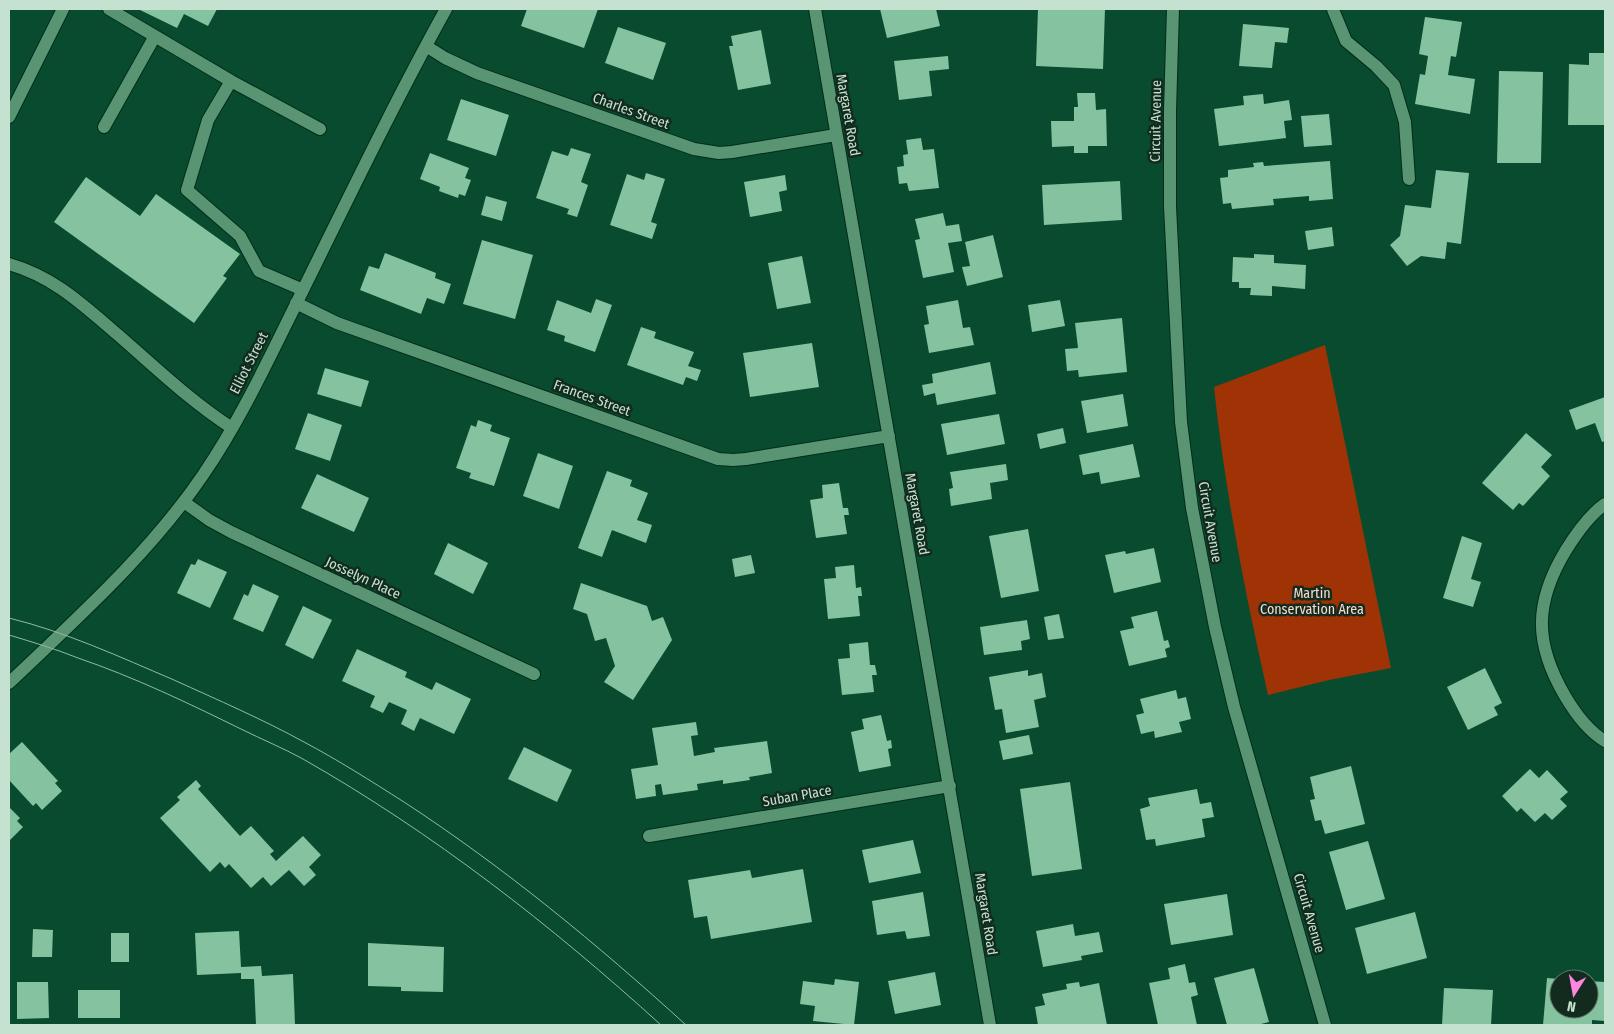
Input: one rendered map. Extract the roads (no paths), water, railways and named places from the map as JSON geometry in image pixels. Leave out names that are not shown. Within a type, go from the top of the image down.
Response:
[{"type":"street","points":[[9,117],[63,9]]},
{"type":"street","points":[[109,9],[231,81],[320,129]]},
{"type":"street","name":"Elliot Street","points":[[9,683],[67,628],[144,549],[184,502],[208,467],[232,428],[446,9]]},
{"type":"street","name":"Margaret Road","points":[[815,9],[990,1025]]},
{"type":"street","name":"Circuit Avenue","points":[[1173,9],[1170,207],[1180,414],[1192,508],[1234,707],[1325,1025]]},
{"type":"street","points":[[1334,9],[1346,41],[1376,66],[1394,85],[1405,122],[1410,180]]},
{"type":"street","points":[[104,126],[155,36]]},
{"type":"street","name":"Charles Street","points":[[426,46],[445,58],[477,72],[694,149],[719,153],[732,152],[836,135]]},
{"type":"street","points":[[231,81],[208,120],[187,190],[240,236],[259,272],[303,290]]},
{"type":"street","points":[[9,266],[44,278],[74,297],[196,403],[232,428]]},
{"type":"street","name":"Frances Street","points":[[296,303],[337,323],[718,459],[746,459],[888,436]]},
{"type":"street","name":"Josselyn Place","points":[[184,502],[209,520],[231,532],[534,674]]},
{"type":"street","points":[[1605,504],[1573,539],[1553,572],[1542,608],[1543,645],[1555,678],[1574,711],[1598,737],[1605,741]]},
{"type":"street","name":"Suban Place","points":[[649,836],[950,786]]},
{"type":"tram line","points":[[9,618],[51,630],[174,680],[272,725],[342,763],[441,827],[514,880],[619,965],[686,1025]]},
{"type":"tram line","points":[[9,635],[99,665],[161,691],[295,755],[351,788],[444,849],[490,882],[534,916],[661,1025]]},
{"type":"park label","name":"Martin Conservation Area","points":[[1312,602]]}]
